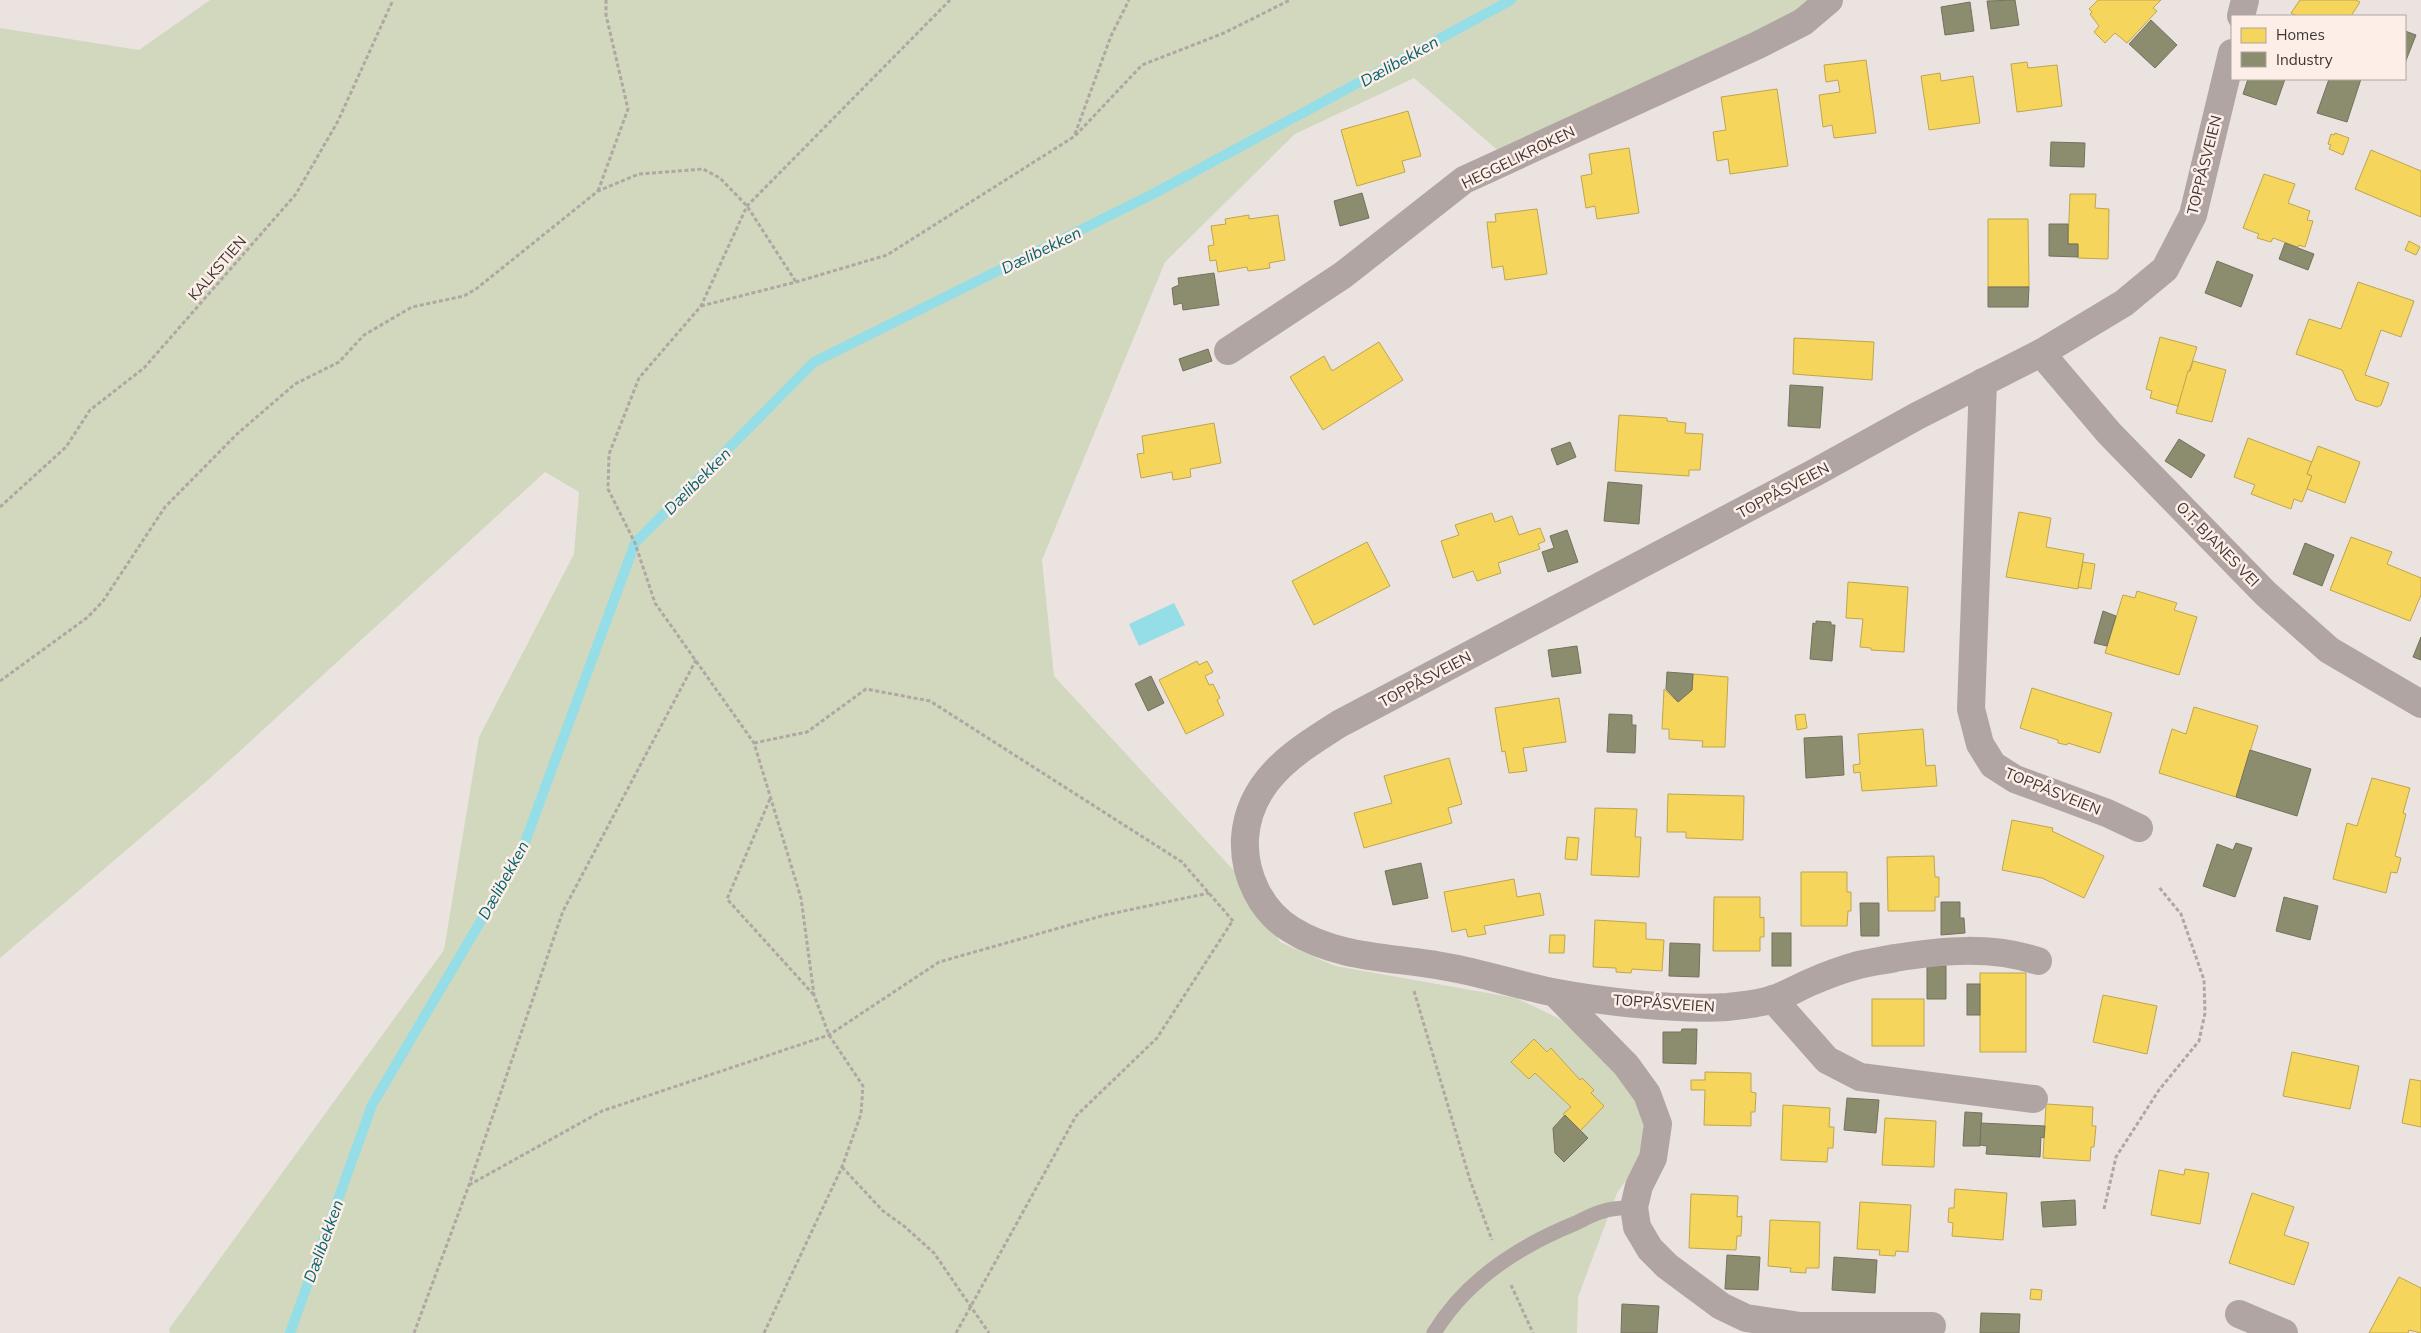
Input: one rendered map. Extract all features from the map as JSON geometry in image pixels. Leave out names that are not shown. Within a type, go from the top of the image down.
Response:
[{"type":"street","name":"HEGGELIKROKEN","points":[[1228,351],[1343,275],[1464,180],[1758,45],[1803,22],[1829,0]]},
{"type":"street","points":[[2241,15],[2245,0]]},
{"type":"street","name":"TOPPÅSVEIEN","points":[[2038,960],[2013,952],[1973,950],[1923,954],[1858,965],[1813,981],[1773,999],[1727,1007],[1650,1005],[1555,993],[1448,967],[1336,950],[1316,944],[1290,929],[1268,910],[1248,869],[1245,844],[1246,826],[1253,802],[1270,776],[1301,749],[1340,724],[2041,352],[2124,303],[2165,269],[2193,215],[2231,56]]},
{"type":"street","name":"O.T. BJANES VEI","points":[[2041,352],[2109,433],[2266,594],[2328,650],[2421,704]]},
{"type":"street","name":"TOPPÅSVEIEN","points":[[1983,382],[1971,709],[1980,744],[1993,765],[2015,779],[2107,813],[2139,828]]},
{"type":"street","points":[[1555,993],[1626,1065],[1648,1094],[1658,1124],[1656,1141],[1653,1158],[1640,1186],[1634,1207],[1637,1227],[1650,1249],[1668,1266],[1713,1301],[1746,1318],[1800,1326],[1932,1326]]},
{"type":"street","points":[[1773,999],[1827,1060],[1860,1077],[2034,1098]]},
{"type":"street","points":[[2239,1314],[2284,1333]]},
{"type":"lane","points":[[1434,1333],[1442,1319],[1471,1287],[1500,1263],[1545,1235],[1604,1211],[1634,1207]]},
{"type":"path","name":"KALKSTIEN","points":[[0,506],[66,447],[90,410],[144,368],[296,194],[338,121],[393,0]]},
{"type":"path","points":[[598,191],[628,109],[606,15],[606,0]]},
{"type":"path","points":[[764,1333],[842,1166],[861,1114],[863,1086],[829,1035],[814,995],[801,898],[754,743],[655,603],[635,543],[608,489],[609,454],[639,378],[701,306],[747,206],[950,0]]},
{"type":"path","points":[[1074,136],[1111,36],[1129,0]]},
{"type":"path","points":[[701,306],[796,282],[887,255],[1074,136],[1142,65],[1224,33],[1290,0]]},
{"type":"path","points":[[0,681],[88,617],[103,601],[165,506],[237,434],[295,384],[339,362],[364,335],[412,307],[464,296],[476,289],[598,191],[639,174],[703,169],[720,178],[747,206],[796,282]]},
{"type":"path","points":[[414,1333],[469,1185],[563,911],[696,660]]},
{"type":"path","points":[[754,743],[807,732],[866,689],[930,701],[1182,862],[1233,920],[1158,1038],[1076,1116],[956,1333]]},
{"type":"path","points":[[771,798],[727,899],[814,995]]},
{"type":"path","points":[[2104,1209],[2116,1157],[2159,1090],[2200,1040],[2205,1013],[2204,980],[2181,914],[2158,886]]},
{"type":"path","points":[[469,1185],[602,1111],[829,1035],[939,962],[1105,915],[1209,893]]},
{"type":"path","points":[[1406,961],[1470,1180],[1500,1263],[1532,1333]]},
{"type":"path","points":[[842,1166],[883,1211],[904,1226],[934,1253],[989,1333]]},
{"type":"green space","points":[[210,0],[1808,0],[1805,8],[1501,153],[1414,78],[1295,134],[1165,262],[1042,560],[1054,676],[1238,875],[1280,942],[1335,966],[1516,998],[1560,1019],[1611,1063],[1649,1121],[1643,1155],[1617,1193],[1578,1297],[1577,1333],[170,1333],[169,1329],[444,950],[479,737],[574,554],[579,492],[545,472],[207,781],[0,958],[0,28],[139,50]]},
{"type":"water","points":[[1174,603],[1185,625],[1139,646],[1129,624]]},
{"type":"building: Homes","points":[[2098,0],[2161,0],[2153,8],[2157,11],[2127,43],[2115,33],[2105,43],[2094,32],[2099,26],[2090,14],[2092,12],[2089,9]]},
{"type":"building: Homes","points":[[2300,0],[2356,0],[2360,2],[2352,15],[2295,15],[2291,13]]},
{"type":"building: Homes","points":[[1866,60],[1876,133],[1834,138],[1832,125],[1823,127],[1819,95],[1840,92],[1838,80],[1826,82],[1824,65]]},
{"type":"building: Homes","points":[[2027,62],[2028,68],[2057,65],[2062,106],[2017,112],[2011,64]]},
{"type":"building: Homes","points":[[1940,73],[1941,81],[1973,76],[1980,123],[1929,130],[1921,76]]},
{"type":"building: Homes","points":[[1777,89],[1788,166],[1730,174],[1728,159],[1717,161],[1713,132],[1726,130],[1721,97]]},
{"type":"building: Homes","points":[[1408,111],[1421,156],[1402,161],[1405,172],[1357,186],[1341,130]]},
{"type":"building: Homes","points":[[2335,133],[2349,138],[2343,155],[2329,149],[2331,145],[2328,144],[2331,134],[2334,135]]},
{"type":"building: Homes","points":[[1629,148],[1639,213],[1597,219],[1595,206],[1586,208],[1581,176],[1592,174],[1589,154]]},
{"type":"building: Homes","points":[[2371,150],[2421,171],[2421,217],[2355,189]]},
{"type":"building: Homes","points":[[2264,174],[2295,184],[2288,203],[2310,211],[2307,220],[2313,221],[2305,247],[2299,245],[2298,247],[2273,238],[2271,242],[2257,238],[2259,234],[2243,228]]},
{"type":"building: Homes","points":[[2070,194],[2096,194],[2095,208],[2109,209],[2108,259],[2078,258],[2078,244],[2068,244]]},
{"type":"building: Homes","points":[[1537,209],[1547,274],[1505,280],[1503,266],[1492,268],[1487,222],[1496,222],[1495,214]]},
{"type":"building: Homes","points":[[1249,215],[1249,219],[1278,215],[1285,260],[1269,263],[1270,268],[1248,271],[1247,267],[1218,272],[1216,260],[1210,261],[1208,246],[1214,245],[1211,226],[1226,224],[1225,219]]},
{"type":"building: Homes","points":[[1988,219],[2028,219],[2029,287],[1988,287]]},
{"type":"building: Homes","points":[[2409,241],[2420,247],[2416,255],[2405,250]]},
{"type":"building: Homes","points":[[2358,282],[2414,301],[2401,337],[2381,330],[2365,375],[2389,383],[2381,405],[2377,407],[2356,400],[2342,370],[2296,354],[2309,319],[2341,329]]},
{"type":"building: Homes","points":[[2160,337],[2197,347],[2178,406],[2150,398],[2152,391],[2146,389]]},
{"type":"building: Homes","points":[[1794,338],[1874,342],[1872,380],[1793,374]]},
{"type":"building: Homes","points":[[1379,342],[1403,380],[1323,430],[1290,377],[1324,356],[1332,371]]},
{"type":"building: Homes","points":[[2193,361],[2226,370],[2212,422],[2176,413],[2188,371],[2190,371]]},
{"type":"building: Homes","points":[[1619,415],[1667,418],[1667,421],[1686,423],[1685,433],[1703,434],[1700,470],[1689,470],[1689,476],[1615,471]]},
{"type":"building: Homes","points":[[1214,423],[1221,463],[1190,469],[1191,477],[1173,480],[1172,472],[1141,478],[1137,454],[1144,453],[1142,436]]},
{"type":"building: Homes","points":[[2248,438],[2312,462],[2307,474],[2312,476],[2302,502],[2294,499],[2291,509],[2251,494],[2255,485],[2234,477]]},
{"type":"building: Homes","points":[[2318,446],[2360,462],[2345,503],[2307,489],[2312,476],[2307,474]]},
{"type":"building: Homes","points":[[2019,512],[2051,518],[2046,547],[2084,554],[2078,589],[2006,577]]},
{"type":"building: Homes","points":[[1492,513],[1495,522],[1512,516],[1519,535],[1540,528],[1545,541],[1538,544],[1540,549],[1498,563],[1501,573],[1477,581],[1473,571],[1453,578],[1441,541],[1459,535],[1455,525]]},
{"type":"building: Homes","points":[[2351,537],[2392,552],[2387,564],[2421,578],[2421,595],[2410,621],[2330,590]]},
{"type":"building: Homes","points":[[1367,542],[1390,586],[1314,625],[1292,581]]},
{"type":"building: Homes","points":[[2083,562],[2095,564],[2091,589],[2078,587]]},
{"type":"building: Homes","points":[[1848,582],[1908,587],[1904,652],[1871,650],[1871,648],[1860,647],[1863,619],[1846,618]]},
{"type":"building: Homes","points":[[2137,591],[2177,603],[2174,610],[2197,617],[2179,675],[2105,653],[2123,595],[2135,598]]},
{"type":"building: Homes","points":[[1197,661],[1199,665],[1207,661],[1213,672],[1205,676],[1209,685],[1213,684],[1220,698],[1217,700],[1224,715],[1186,734],[1159,680]]},
{"type":"building: Homes","points":[[1693,674],[1728,677],[1725,747],[1702,747],[1703,741],[1669,739],[1669,729],[1662,729],[1664,689],[1678,702],[1692,690]]},
{"type":"building: Homes","points":[[2032,688],[2112,713],[2100,753],[2068,743],[2067,745],[2058,743],[2058,740],[2020,728]]},
{"type":"building: Homes","points":[[1559,698],[1566,742],[1523,748],[1527,771],[1509,773],[1505,751],[1502,752],[1495,708]]},
{"type":"building: Homes","points":[[2194,707],[2258,726],[2236,797],[2159,773],[2172,729],[2186,734]]},
{"type":"building: Homes","points":[[1805,714],[1807,728],[1797,730],[1795,715]]},
{"type":"building: Homes","points":[[1923,729],[1926,766],[1935,765],[1937,786],[1862,791],[1860,772],[1854,773],[1853,765],[1860,764],[1858,734]]},
{"type":"building: Homes","points":[[1449,758],[1462,804],[1448,808],[1452,823],[1364,848],[1354,813],[1392,803],[1384,776]]},
{"type":"building: Homes","points":[[2372,778],[2410,788],[2403,813],[2406,814],[2395,856],[2401,858],[2397,873],[2391,872],[2386,893],[2333,879],[2347,823],[2357,826]]},
{"type":"building: Homes","points":[[1668,794],[1744,796],[1743,840],[1686,838],[1686,832],[1667,832]]},
{"type":"building: Homes","points":[[1595,808],[1637,809],[1635,837],[1641,837],[1639,877],[1591,875]]},
{"type":"building: Homes","points":[[2012,820],[2053,828],[2052,831],[2104,856],[2084,898],[2042,878],[2002,870]]},
{"type":"building: Homes","points":[[1567,837],[1579,838],[1577,860],[1565,859]]},
{"type":"building: Homes","points":[[1934,856],[1935,877],[1939,877],[1939,897],[1935,897],[1935,911],[1888,911],[1887,857]]},
{"type":"building: Homes","points":[[1801,872],[1847,872],[1847,892],[1851,892],[1851,911],[1848,911],[1847,926],[1801,926]]},
{"type":"building: Homes","points":[[1514,879],[1517,897],[1540,893],[1544,915],[1484,926],[1486,934],[1468,937],[1466,929],[1452,932],[1444,892]]},
{"type":"building: Homes","points":[[1714,897],[1760,897],[1760,918],[1764,917],[1764,937],[1760,937],[1760,951],[1713,951]]},
{"type":"building: Homes","points":[[1595,920],[1646,923],[1646,939],[1664,940],[1662,971],[1632,969],[1631,973],[1616,972],[1616,968],[1593,967]]},
{"type":"building: Homes","points":[[1550,935],[1565,935],[1564,953],[1549,953]]},
{"type":"building: Homes","points":[[1980,973],[2026,973],[2026,1052],[1980,1052]]},
{"type":"building: Homes","points":[[2103,995],[2157,1006],[2147,1054],[2093,1042]]},
{"type":"building: Homes","points":[[1872,999],[1924,999],[1924,1046],[1872,1046]]},
{"type":"building: Homes","points":[[1534,1039],[1547,1052],[1551,1048],[1580,1080],[1582,1078],[1594,1090],[1591,1093],[1604,1106],[1580,1131],[1563,1114],[1571,1107],[1535,1073],[1529,1079],[1511,1062]]},
{"type":"building: Homes","points":[[2292,1052],[2359,1066],[2350,1109],[2283,1096]]},
{"type":"building: Homes","points":[[1705,1072],[1751,1073],[1751,1092],[1756,1093],[1755,1112],[1751,1112],[1751,1126],[1704,1125],[1705,1090],[1691,1090],[1691,1080],[1705,1080]]},
{"type":"building: Homes","points":[[2410,1079],[2421,1081],[2421,1127],[2402,1123]]},
{"type":"building: Homes","points":[[2046,1104],[2093,1107],[2092,1126],[2096,1126],[2094,1147],[2091,1147],[2090,1161],[2043,1158]]},
{"type":"building: Homes","points":[[1783,1105],[1830,1108],[1829,1127],[1834,1127],[1833,1148],[1828,1148],[1827,1162],[1781,1160]]},
{"type":"building: Homes","points":[[1885,1118],[1936,1121],[1934,1167],[1882,1165]]},
{"type":"building: Homes","points":[[2185,1169],[2209,1173],[2200,1224],[2151,1215],[2159,1170],[2184,1175]]},
{"type":"building: Homes","points":[[1955,1189],[2007,1193],[2003,1240],[1952,1236],[1953,1223],[1948,1222],[1949,1208],[1954,1208]]},
{"type":"building: Homes","points":[[2252,1193],[2294,1207],[2284,1235],[2309,1243],[2294,1285],[2229,1263]]},
{"type":"building: Homes","points":[[1691,1194],[1738,1196],[1737,1217],[1742,1216],[1741,1236],[1737,1236],[1736,1250],[1689,1248]]},
{"type":"building: Homes","points":[[1860,1202],[1911,1205],[1908,1252],[1896,1251],[1895,1256],[1879,1255],[1880,1250],[1857,1249]]},
{"type":"building: Homes","points":[[1770,1220],[1820,1222],[1819,1268],[1806,1268],[1806,1273],[1790,1272],[1791,1268],[1768,1266]]},
{"type":"building: Homes","points":[[2399,1277],[2421,1288],[2421,1333],[2409,1330],[2408,1333],[2369,1333]]},
{"type":"building: Homes","points":[[2031,1289],[2042,1290],[2041,1300],[2030,1299]]},
{"type":"building: Industry","points":[[2015,0],[2019,25],[1991,29],[1987,1]]},
{"type":"building: Industry","points":[[1970,2],[1974,31],[1945,35],[1941,7]]},
{"type":"building: Industry","points":[[2151,20],[2177,45],[2155,68],[2129,44]]},
{"type":"building: Industry","points":[[2406,31],[2416,35],[2406,60]]},
{"type":"building: Industry","points":[[2248,80],[2285,80],[2276,105],[2243,94]]},
{"type":"building: Industry","points":[[2329,80],[2361,80],[2347,122],[2317,113]]},
{"type":"building: Industry","points":[[2051,142],[2085,143],[2084,167],[2050,166]]},
{"type":"building: Industry","points":[[1362,193],[1369,218],[1340,226],[1334,201]]},
{"type":"building: Industry","points":[[2049,224],[2068,224],[2068,244],[2078,244],[2078,257],[2049,256]]},
{"type":"building: Industry","points":[[2285,243],[2314,254],[2308,270],[2279,259]]},
{"type":"building: Industry","points":[[2217,261],[2253,275],[2241,307],[2205,293]]},
{"type":"building: Industry","points":[[1214,273],[1219,305],[1183,310],[1182,303],[1174,305],[1172,288],[1179,285],[1178,278]]},
{"type":"building: Industry","points":[[1988,287],[2029,287],[2028,307],[1988,307]]},
{"type":"building: Industry","points":[[1208,349],[1212,361],[1183,371],[1179,359]]},
{"type":"building: Industry","points":[[1790,385],[1823,387],[1820,428],[1788,426]]},
{"type":"building: Industry","points":[[2179,439],[2205,455],[2191,478],[2165,461]]},
{"type":"building: Industry","points":[[1570,442],[1576,457],[1557,465],[1551,449]]},
{"type":"building: Industry","points":[[1608,482],[1642,485],[1639,524],[1604,521]]},
{"type":"building: Industry","points":[[1567,530],[1578,562],[1548,572],[1542,552],[1554,548],[1550,536]]},
{"type":"building: Industry","points":[[2305,543],[2334,555],[2322,586],[2293,574]]},
{"type":"building: Industry","points":[[2103,611],[2116,616],[2107,646],[2094,643]]},
{"type":"building: Industry","points":[[1816,621],[1831,622],[1831,625],[1835,625],[1832,661],[1810,659],[1813,623],[1816,624]]},
{"type":"building: Industry","points":[[2421,637],[2421,660],[2413,657]]},
{"type":"building: Industry","points":[[1577,646],[1581,673],[1552,677],[1548,650]]},
{"type":"building: Industry","points":[[1667,672],[1693,674],[1692,690],[1678,702],[1666,689]]},
{"type":"building: Industry","points":[[1151,676],[1164,703],[1148,711],[1135,684]]},
{"type":"building: Industry","points":[[1609,714],[1632,715],[1632,725],[1636,725],[1635,753],[1607,752]]},
{"type":"building: Industry","points":[[1842,736],[1844,775],[1806,778],[1804,738]]},
{"type":"building: Industry","points":[[2250,750],[2311,769],[2297,816],[2236,797]]},
{"type":"building: Industry","points":[[2236,843],[2252,848],[2235,897],[2203,886],[2217,844],[2233,850]]},
{"type":"building: Industry","points":[[1421,863],[1428,898],[1393,905],[1385,871]]},
{"type":"building: Industry","points":[[2284,897],[2318,906],[2310,940],[2276,931]]},
{"type":"building: Industry","points":[[1941,902],[1960,902],[1960,918],[1964,918],[1965,933],[1941,935]]},
{"type":"building: Industry","points":[[1860,903],[1879,903],[1879,936],[1861,936]]},
{"type":"building: Industry","points":[[1772,933],[1791,933],[1791,966],[1772,966]]},
{"type":"building: Industry","points":[[1670,943],[1700,944],[1699,977],[1669,976]]},
{"type":"building: Industry","points":[[1927,965],[1946,966],[1946,999],[1927,999]]},
{"type":"building: Industry","points":[[1967,984],[1980,984],[1980,1015],[1967,1015]]},
{"type":"building: Industry","points":[[1682,1029],[1697,1029],[1696,1064],[1663,1063],[1663,1032],[1681,1032]]},
{"type":"building: Industry","points":[[1847,1098],[1879,1100],[1876,1133],[1844,1130]]},
{"type":"building: Industry","points":[[1965,1112],[1982,1113],[1980,1146],[1963,1146]]},
{"type":"building: Industry","points":[[1565,1115],[1588,1138],[1564,1162],[1555,1153],[1553,1128]]},
{"type":"building: Industry","points":[[1981,1123],[2045,1126],[2044,1138],[2041,1137],[2040,1157],[1986,1154],[1987,1146],[1980,1145]]},
{"type":"building: Industry","points":[[2075,1200],[2076,1225],[2043,1227],[2041,1202]]},
{"type":"building: Industry","points":[[1727,1255],[1760,1257],[1758,1290],[1725,1289]]},
{"type":"building: Industry","points":[[1834,1257],[1877,1260],[1875,1293],[1832,1290]]},
{"type":"building: Industry","points":[[1622,1304],[1659,1306],[1657,1333],[1621,1333]]},
{"type":"building: Industry","points":[[1981,1313],[2020,1314],[2019,1333],[1980,1333]]},
{"type":"waterway","name":"Dælibekken","points":[[290,1333],[372,1105],[521,853],[635,543],[814,362],[1153,194],[1511,0]]}]
